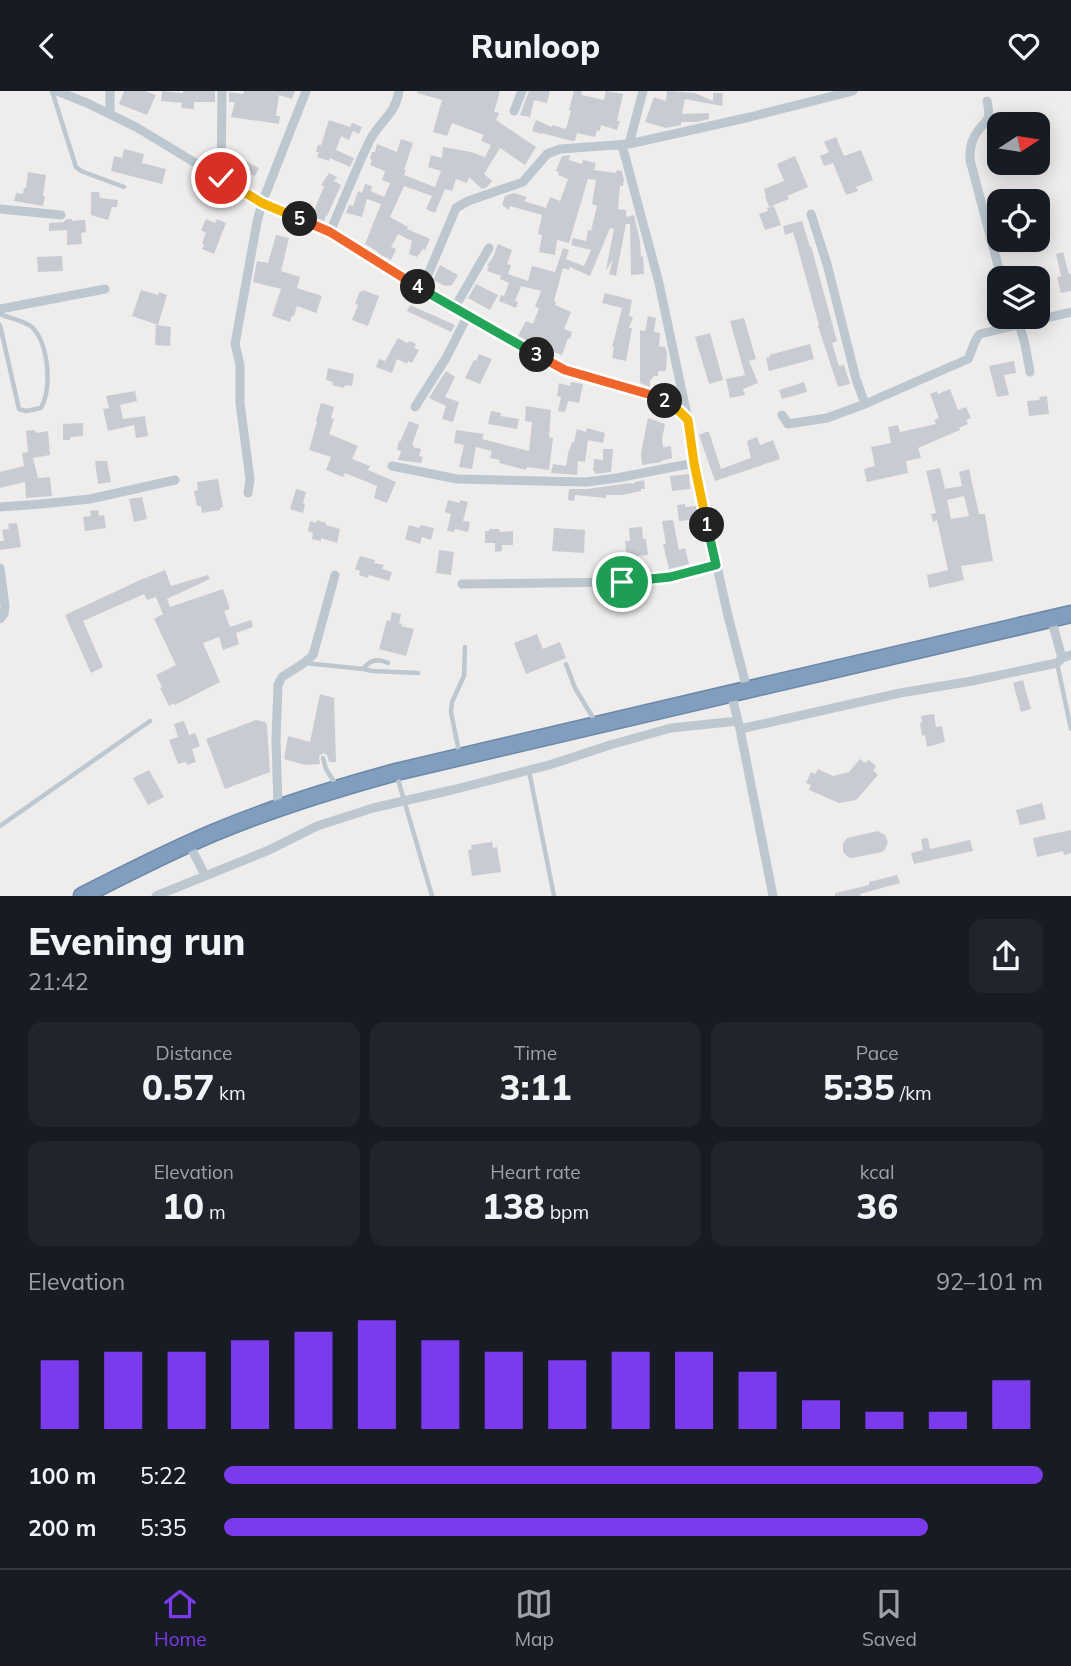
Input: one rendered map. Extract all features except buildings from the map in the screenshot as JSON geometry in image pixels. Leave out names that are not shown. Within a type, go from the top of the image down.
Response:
[{"type":"highway","points":[[82,896],[189,844],[278,808],[396,772],[1071,614]]},
{"type":"street","points":[[57,91],[110,113],[177,150],[262,203],[330,232],[422,289],[565,370],[655,396],[688,420]]},
{"type":"street","points":[[110,91],[110,113]]},
{"type":"street","points":[[221,178],[222,91]]},
{"type":"street","points":[[248,493],[250,479],[240,403],[240,365],[235,344],[262,203],[306,91]]},
{"type":"street","points":[[330,232],[370,140],[393,111],[399,91]]},
{"type":"street","points":[[513,111],[522,91]]},
{"type":"street","points":[[643,91],[626,144],[659,283],[688,420],[694,463],[728,616],[739,691],[739,725],[773,896]]},
{"type":"street","points":[[422,289],[456,208],[468,201],[523,183],[547,154],[626,144],[853,91]]},
{"type":"street","points":[[987,101],[989,118],[974,135],[970,160],[998,266]]},
{"type":"street","points":[[0,209],[61,215]]},
{"type":"street","points":[[811,215],[865,404]]},
{"type":"street","points":[[455,307],[489,247]]},
{"type":"street","points":[[0,309],[105,289]]},
{"type":"street","points":[[1050,315],[1071,312]]},
{"type":"street","points":[[415,407],[446,358],[468,315]]},
{"type":"street","points":[[782,415],[788,424],[827,418],[865,404],[968,359],[975,339],[994,329]]},
{"type":"street","points":[[1020,329],[1030,372]]},
{"type":"street","points":[[392,465],[457,479],[586,482],[694,463]]},
{"type":"street","points":[[0,507],[90,499],[175,480]]},
{"type":"street","points":[[461,584],[622,582],[670,577],[716,565]]},
{"type":"street","points":[[0,568],[5,606],[0,619]]},
{"type":"street","points":[[278,808],[278,685],[282,677],[313,655],[335,575]]},
{"type":"street","points":[[156,896],[269,850],[317,826],[373,807],[529,770],[620,742],[671,729],[739,725],[972,681],[1063,658],[1051,618]]},
{"type":"street","points":[[189,844],[205,875]]},
{"type":"lane","points":[[52,91],[76,167],[124,187]]},
{"type":"lane","points":[[0,314],[31,326],[42,344],[47,390],[45,401],[40,408],[26,411],[19,409],[0,325]]},
{"type":"lane","points":[[460,757],[451,712],[452,702],[464,676],[465,647]]},
{"type":"lane","points":[[1063,658],[1071,729]]},
{"type":"lane","points":[[363,669],[375,659],[388,663]]},
{"type":"lane","points":[[304,663],[418,673]]},
{"type":"lane","points":[[566,664],[575,688],[597,725]]},
{"type":"lane","points":[[0,826],[150,721]]},
{"type":"lane","points":[[324,758],[326,769],[338,789]]},
{"type":"lane","points":[[529,770],[554,896]]},
{"type":"lane","points":[[396,772],[432,896]]},
{"type":"route","points":[[221,178],[262,203],[330,232],[422,289],[551,363],[565,370],[655,396],[688,420],[694,463],[716,565],[670,577],[622,582]]}]
